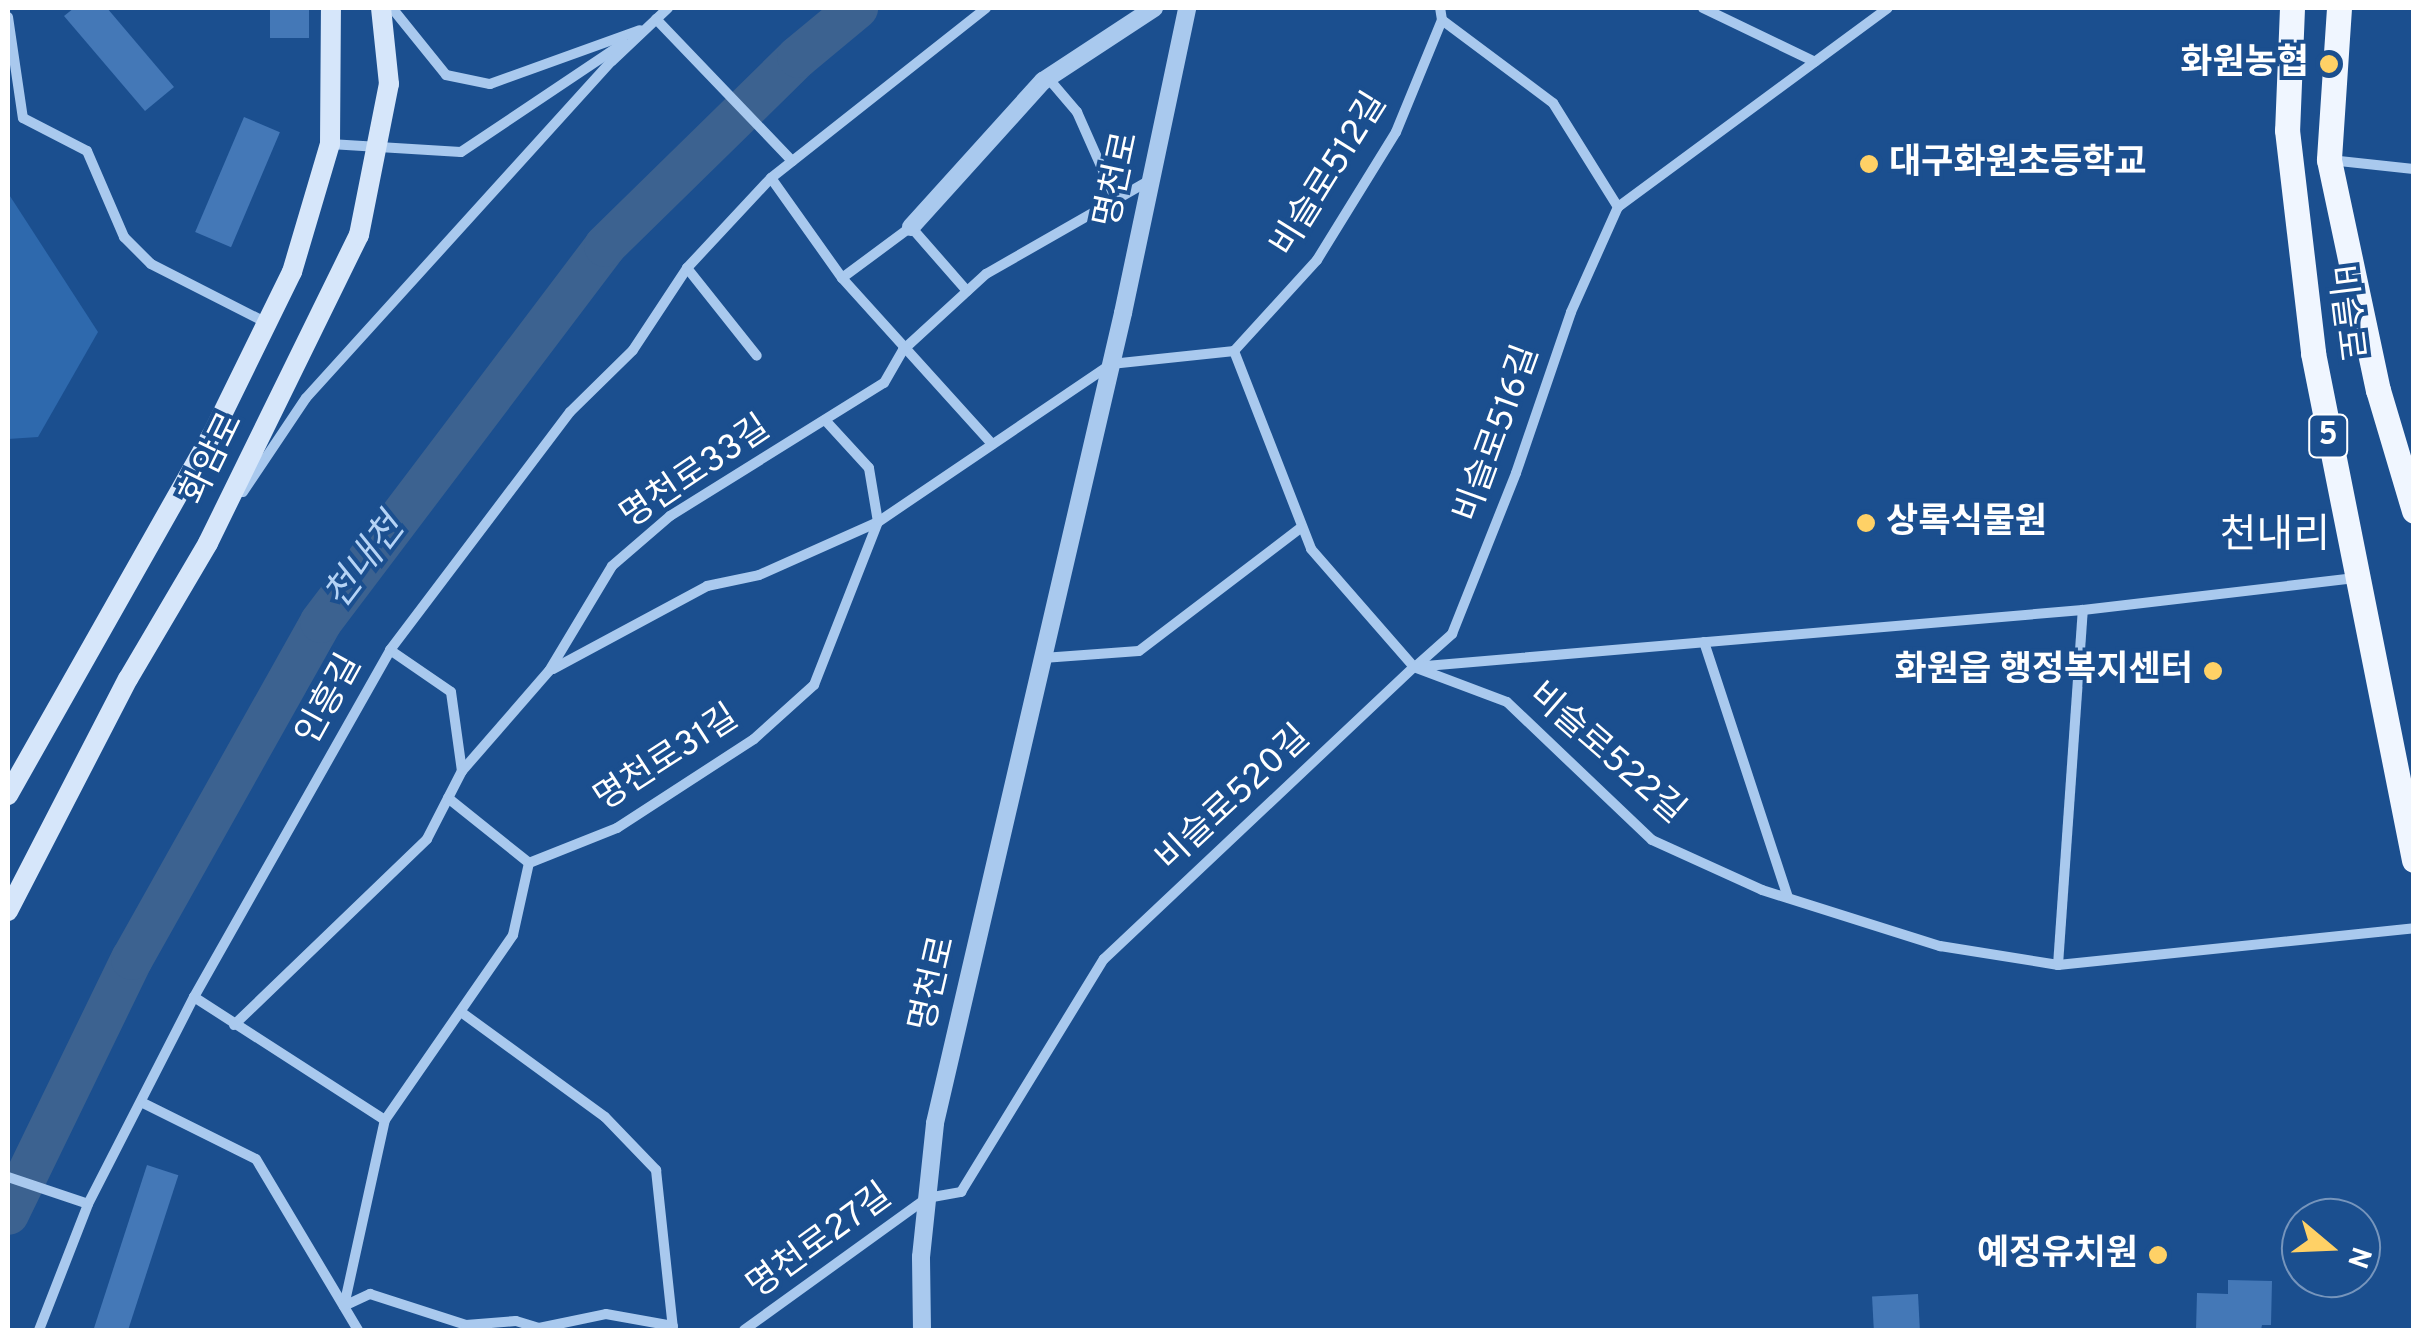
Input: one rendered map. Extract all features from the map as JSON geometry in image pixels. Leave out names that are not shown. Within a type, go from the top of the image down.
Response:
[{"type":"main road","name":"화암로","points":[[8,796],[212,435],[292,272],[330,144],[331,8]]},
{"type":"main road","name":"화암로","points":[[8,911],[128,679],[208,543],[358,235],[380,147],[389,84],[381,8]]},
{"type":"main road","name":"비슬로","points":[[2292,8],[2289,149],[2313,354],[2414,860]]},
{"type":"main road","name":"비슬로","points":[[2339,8],[2329,160],[2378,390],[2414,511]]},
{"type":"street","points":[[392,8],[446,75],[490,84],[646,28]]},
{"type":"street","points":[[208,543],[306,398],[668,8]]},
{"type":"street","name":"인흥길","points":[[39,1330],[88,1204],[194,997],[390,650],[570,412],[632,350],[688,268],[770,178],[986,8]]},
{"type":"street","points":[[842,278],[911,227],[1048,78],[1154,8]]},
{"type":"street","name":"명천로","points":[[922,1330],[922,1257],[935,1123],[1111,364],[1188,8]]},
{"type":"street","points":[[1440,8],[1442,20],[1553,103],[1618,208]]},
{"type":"street","points":[[1704,8],[1815,62]]},
{"type":"street","name":"비슬로516길","points":[[1414,667],[1452,634],[1516,473],[1572,312],[1618,208],[1888,8]]},
{"type":"street","points":[[8,17],[23,118],[87,151],[124,237],[151,264],[267,323]]},
{"type":"street","points":[[656,19],[792,160]]},
{"type":"street","name":"비슬로512길","points":[[1234,351],[1316,260],[1396,132],[1442,20]]},
{"type":"street","points":[[330,144],[461,152],[646,28]]},
{"type":"street","points":[[1048,78],[1076,112],[1116,200]]},
{"type":"street","points":[[2329,160],[2414,169]]},
{"type":"street","points":[[770,178],[842,278],[903,350],[992,444]]},
{"type":"street","name":"명천로33길","points":[[234,1024],[427,839],[462,771],[549,671],[612,566],[670,516],[884,383],[903,350],[986,274],[1151,180]]},
{"type":"street","points":[[911,227],[968,291]]},
{"type":"street","points":[[688,268],[757,356]]},
{"type":"street","points":[[825,420],[869,468],[878,522],[1111,364],[1234,351]]},
{"type":"street","name":"비슬로522길","points":[[1234,351],[1311,549],[1414,667],[1507,702],[1652,840],[1788,898],[1940,946],[2058,964],[2414,928]]},
{"type":"street","name":"명천로33길","points":[[549,671],[707,586],[759,575],[878,522]]},
{"type":"street","name":"명천로31길","points":[[529,863],[617,828],[754,739],[814,685],[878,522]]},
{"type":"street","points":[[1043,658],[1139,651],[1302,526]]},
{"type":"street","points":[[1414,667],[2083,610],[2355,578]]},
{"type":"street","points":[[2058,964],[2083,610]]},
{"type":"street","points":[[1704,642],[1788,898]]},
{"type":"street","points":[[390,650],[451,692],[462,771]]},
{"type":"street","name":"비슬로520길","points":[[928,1198],[961,1192],[1104,959],[1414,667]]},
{"type":"street","points":[[344,1306],[385,1120],[513,935],[529,863],[448,798]]},
{"type":"street","points":[[194,997],[385,1120]]},
{"type":"street","points":[[344,1306],[370,1294],[466,1325],[516,1322],[539,1328],[606,1314],[673,1329],[656,1170],[616,1128],[461,1012]]},
{"type":"street","points":[[141,1102],[256,1159],[358,1330]]},
{"type":"street","points":[[8,1177],[88,1204]]},
{"type":"street","name":"명천로27길","points":[[744,1330],[928,1198]]},
{"type":"shaded area","points":[[8,193],[98,332],[38,437],[8,439]]},
{"type":"building","points":[[74,8],[107,8],[174,87],[145,111],[64,16]]},
{"type":"building","points":[[270,8],[309,8],[309,38],[270,38]]},
{"type":"building","points":[[244,117],[280,132],[231,247],[195,232]]},
{"type":"building","points":[[147,1165],[178,1175],[128,1330],[93,1330]]},
{"type":"building","points":[[2228,1280],[2272,1281],[2271,1325],[2262,1325],[2261,1330],[2196,1330],[2197,1293],[2228,1294]]},
{"type":"building","points":[[1918,1294],[1920,1330],[1874,1330],[1872,1296]]},
{"type":"waterway","name":"천내천","points":[[8,1214],[132,959],[321,622],[605,246],[798,57],[857,8]]},
{"type":"place","name":"화원농협","points":[[2329,64]]},
{"type":"place","name":"대구화원초등학교","points":[[1869,164]]},
{"type":"place","name":"상록식물원","points":[[1866,523]]},
{"type":"place","name":"화원읍 행정복지센터","points":[[2213,671]]},
{"type":"place","name":"예정유치원","points":[[2158,1255]]},
{"type":"district","name":"천내리","points":[[2275,537]]}]
